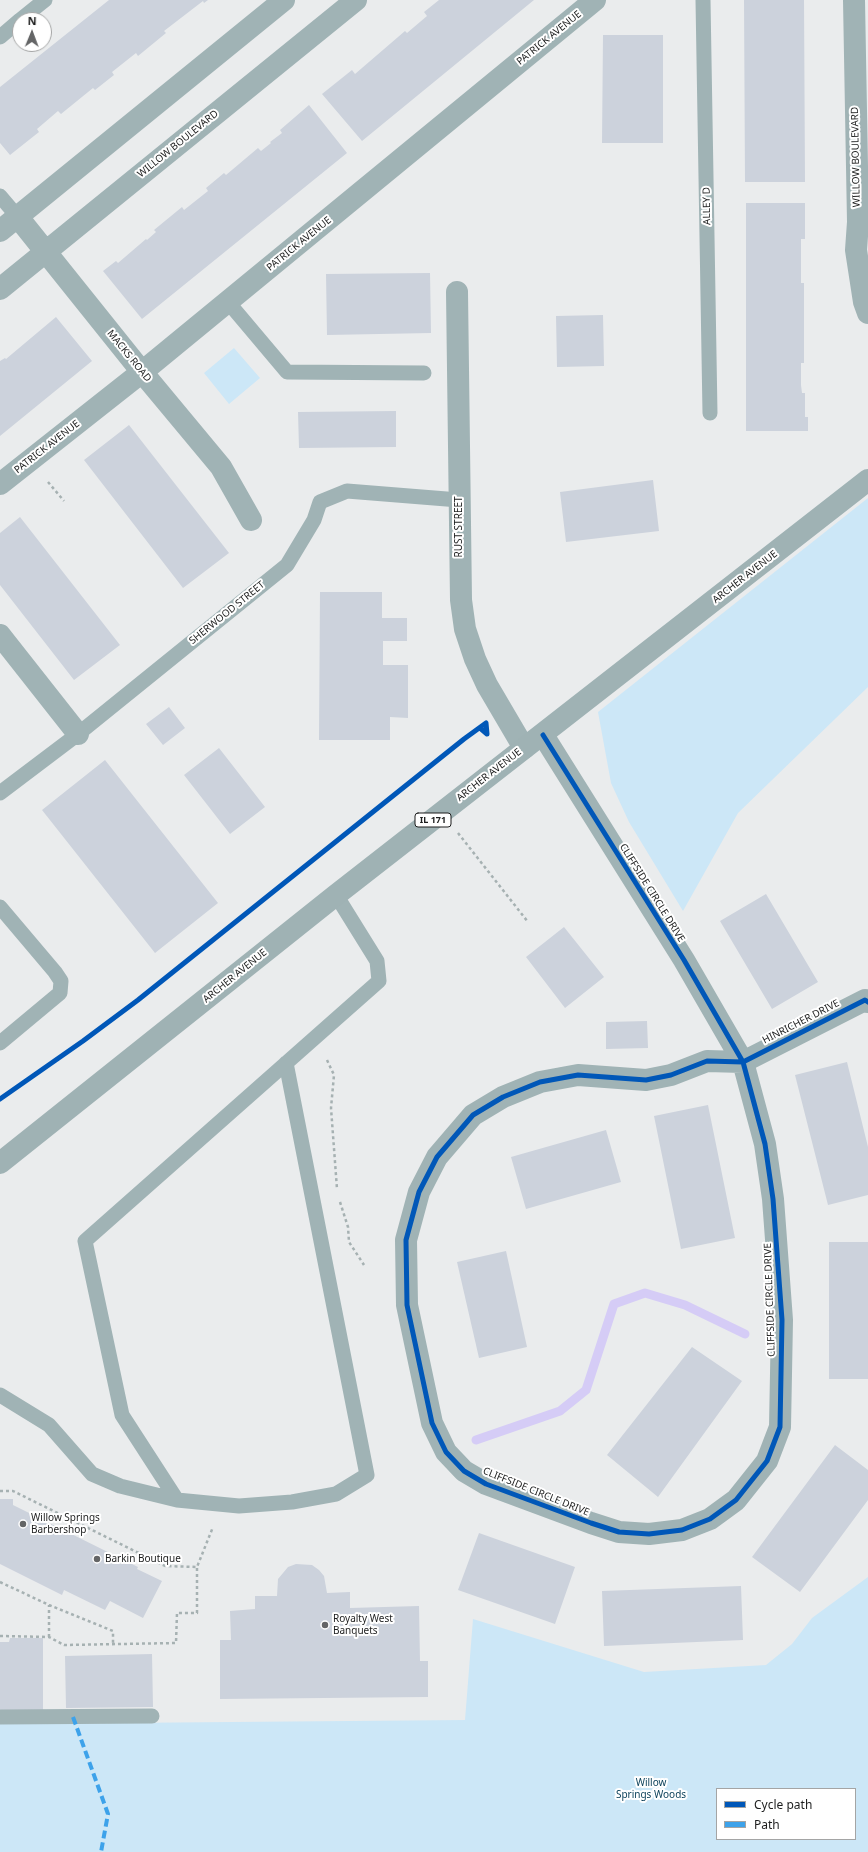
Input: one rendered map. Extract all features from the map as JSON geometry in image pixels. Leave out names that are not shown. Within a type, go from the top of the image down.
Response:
[{"type":"main road","name":"ARCHER AVENUE","points":[[0,1163],[336,895],[868,480]]},
{"type":"street","points":[[0,231],[284,0]]},
{"type":"street","name":"WILLOW BOULEVARD","points":[[0,289],[356,0]]},
{"type":"street","name":"PATRICK AVENUE","points":[[0,484],[142,372],[596,0]]},
{"type":"street","name":"WILLOW BOULEVARD","points":[[854,0],[862,98],[856,250],[864,302],[868,313]]},
{"type":"street","name":"MACKS ROAD","points":[[17,216],[47,251],[142,372],[221,467],[251,520]]},
{"type":"street","name":"RUST STREET","points":[[457,292],[461,600],[465,629],[487,685],[524,748]]},
{"type":"street","points":[[0,635],[78,734]]},
{"type":"street","name":"CLIFFSIDE CIRCLE DRIVE","points":[[543,735],[684,960],[743,1062],[765,1144],[778,1245],[782,1320],[780,1427],[768,1461],[736,1500],[710,1519],[682,1530],[649,1534],[619,1532],[486,1484],[464,1471],[446,1452],[432,1423],[407,1305],[406,1240],[418,1192],[437,1157],[473,1115],[503,1097],[540,1082],[578,1075],[646,1080],[671,1075],[707,1061],[743,1062]]},
{"type":"street","name":"HINRICHER DRIVE","points":[[743,1062],[865,1000],[868,1002]]},
{"type":"lane","points":[[30,12],[45,0]]},
{"type":"lane","name":"ALLEY D","points":[[703,0],[710,412]]},
{"type":"lane","points":[[0,37],[12,27]]},
{"type":"lane","name":"MACKS ROAD","points":[[0,196],[17,216]]},
{"type":"lane","points":[[228,302],[287,372],[424,373]]},
{"type":"lane","name":"SHERWOOD STREET","points":[[0,793],[78,734],[287,565],[314,520],[320,502],[347,492],[459,500]]},
{"type":"lane","points":[[178,1500],[122,1415],[85,1241],[379,981],[377,961],[336,895]]},
{"type":"lane","points":[[0,907],[61,981],[60,994],[0,1043]]},
{"type":"lane","points":[[0,1395],[49,1425],[92,1474],[120,1486],[178,1500],[238,1506],[292,1502],[336,1494],[367,1475],[286,1063]]},
{"type":"lane","points":[[0,1717],[152,1716]]},
{"type":"path","points":[[457,831],[528,922]]},
{"type":"path","points":[[317,1035],[334,1075],[331,1108],[337,1194]]},
{"type":"path","points":[[339,1200],[348,1227],[349,1242],[364,1264]]},
{"type":"path","points":[[0,1492],[13,1491],[165,1566],[197,1567]]},
{"type":"path","points":[[0,1636],[49,1637],[64,1645],[176,1643],[177,1613],[196,1613],[197,1567],[222,1504]]},
{"type":"path","points":[[0,1582],[49,1605],[113,1631],[113,1644]]},
{"type":"path","points":[[49,1605],[49,1637]]},
{"type":"green space","points":[[234,348],[260,378],[229,404],[204,373]]},
{"type":"green space","points":[[868,498],[868,687],[738,813],[683,911],[629,822],[611,783],[598,712]]},
{"type":"green space","name":"Willow Springs Woods","points":[[868,1577],[868,1852],[0,1852],[0,1724],[465,1720],[473,1619],[644,1672],[766,1665],[792,1644],[812,1618]]},
{"type":"building","points":[[109,0],[208,0],[204,3],[203,1],[164,31],[166,33],[138,56],[136,53],[112,72],[114,75],[95,90],[93,88],[61,114],[58,111],[37,129],[39,132],[10,155],[0,143],[0,87],[44,52],[52,52],[52,45]]},
{"type":"building","points":[[439,0],[534,0],[362,141],[322,94],[352,70],[355,74],[405,31],[407,33],[427,16],[424,12]]},
{"type":"building","points":[[744,0],[804,0],[805,182],[745,182]]},
{"type":"building","points":[[603,35],[663,35],[663,143],[602,143]]},
{"type":"building","points":[[309,105],[347,153],[142,319],[103,271],[116,261],[118,263],[146,239],[147,240],[156,232],[154,230],[182,207],[184,210],[208,191],[206,188],[224,173],[226,175],[258,148],[261,151],[271,143],[270,142],[282,133],[280,130]]},
{"type":"building","points":[[746,203],[805,203],[805,239],[801,239],[801,283],[804,283],[804,363],[801,363],[801,385],[802,393],[805,393],[805,417],[808,417],[808,431],[746,431]]},
{"type":"building","points":[[430,273],[431,333],[327,335],[326,274]]},
{"type":"building","points":[[603,315],[604,366],[557,367],[556,316]]},
{"type":"building","points":[[56,317],[92,361],[0,436],[0,361],[5,358],[6,359]]},
{"type":"building","points":[[396,411],[396,447],[299,448],[298,412]]},
{"type":"building","points":[[129,425],[229,553],[183,588],[84,460]]},
{"type":"building","points":[[653,480],[659,531],[566,542],[560,492]]},
{"type":"building","points":[[20,517],[120,645],[74,680],[0,585],[0,533]]},
{"type":"building","points":[[320,592],[382,592],[382,618],[407,618],[407,641],[383,641],[383,665],[408,665],[408,718],[390,717],[390,740],[319,740]]},
{"type":"building","points":[[169,707],[185,728],[163,745],[146,724]]},
{"type":"building","points":[[219,748],[265,807],[230,834],[184,775]]},
{"type":"building","points":[[105,760],[218,903],[155,953],[42,810]]},
{"type":"building","points":[[766,894],[818,982],[772,1009],[720,921]]},
{"type":"building","points":[[564,927],[604,977],[565,1008],[526,957]]},
{"type":"building","points":[[647,1021],[648,1048],[606,1049],[606,1022]]},
{"type":"building","points":[[847,1062],[868,1147],[868,1195],[828,1205],[795,1075]]},
{"type":"building","points":[[708,1105],[735,1238],[681,1249],[654,1116]]},
{"type":"building","points":[[606,1130],[621,1182],[526,1209],[511,1157]]},
{"type":"building","points":[[829,1242],[868,1242],[868,1379],[829,1379]]},
{"type":"building","points":[[506,1251],[527,1347],[479,1358],[457,1262]]},
{"type":"building","points":[[692,1347],[742,1381],[658,1497],[607,1455]]},
{"type":"building","points":[[835,1445],[868,1470],[868,1500],[800,1592],[752,1557]]},
{"type":"building","points":[[0,1499],[13,1499],[13,1505],[138,1567],[137,1569],[162,1581],[143,1618],[110,1601],[105,1610],[64,1590],[62,1595],[0,1564]]},
{"type":"building","points":[[479,1533],[575,1567],[555,1624],[458,1590]]},
{"type":"building","name":"Royalty West Banquets","points":[[296,1564],[312,1565],[319,1570],[324,1576],[327,1593],[350,1592],[350,1608],[419,1606],[420,1661],[428,1661],[428,1697],[220,1699],[220,1640],[231,1640],[230,1611],[255,1609],[255,1596],[277,1596],[278,1579],[288,1567]]},
{"type":"building","points":[[741,1586],[743,1640],[604,1646],[602,1591]]},
{"type":"building","points":[[10,1638],[43,1638],[43,1713],[0,1713],[0,1642],[9,1642]]},
{"type":"building","points":[[152,1654],[153,1707],[66,1708],[65,1656]]},
{"type":"waterway","points":[[476,1440],[560,1411],[586,1390],[614,1304],[645,1293],[685,1305],[745,1334]]},
{"type":"marked path","points":[[73,1717],[108,1814],[101,1852]]},
{"type":"cycle path","points":[[0,1099],[83,1041],[138,1000],[486,723],[487,734],[480,728]]},
{"type":"cycle path","points":[[543,735],[684,960],[743,1062],[765,1144],[773,1199],[782,1320],[780,1427],[767,1461],[736,1500],[710,1519],[682,1530],[649,1534],[619,1532],[486,1484],[464,1471],[446,1452],[432,1423],[407,1305],[406,1240],[419,1192],[437,1157],[473,1115],[503,1097],[540,1082],[578,1075],[646,1080],[671,1075],[707,1061],[743,1062],[865,1000],[868,1002]]},
{"type":"place","name":"Willow Springs Barbershop","points":[[23,1524]]},
{"type":"place","name":"Barkin Boutique","points":[[97,1559]]},
{"type":"place","name":"Royalty West Banquets","points":[[325,1625]]}]
